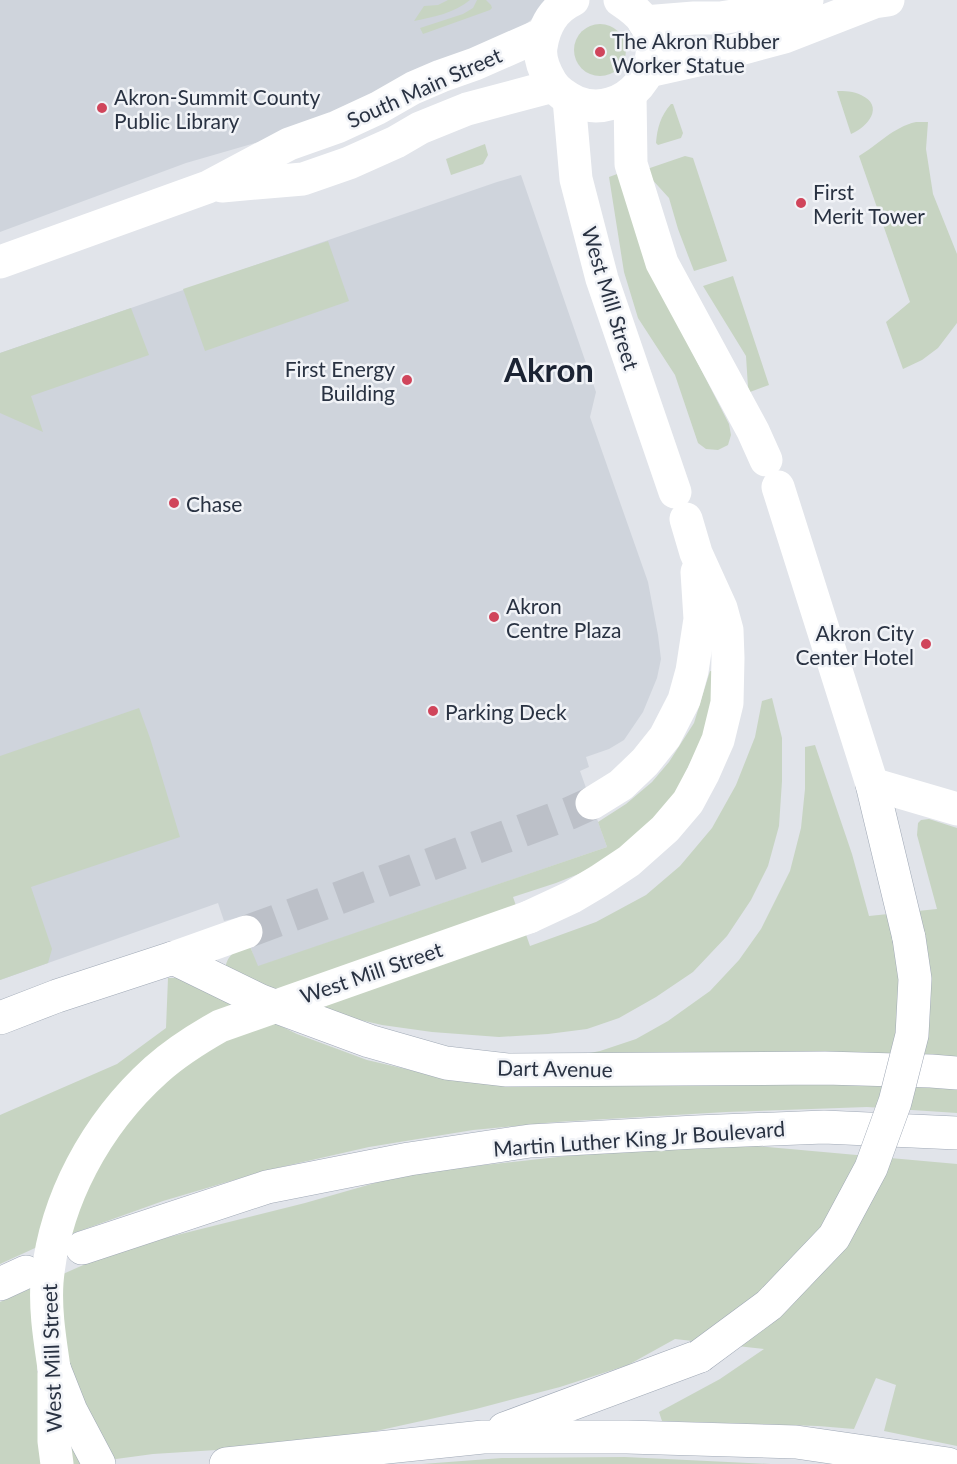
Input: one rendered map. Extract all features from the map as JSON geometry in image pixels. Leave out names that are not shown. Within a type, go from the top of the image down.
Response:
[{"type":"main road","points":[[543,34],[549,21],[558,10],[571,0]]},
{"type":"main road","points":[[632,8],[694,18],[720,18],[807,0]]},
{"type":"main road","points":[[561,92],[584,105],[600,106],[616,103],[639,83],[703,59],[784,37],[872,1]]},
{"type":"main road","points":[[483,1437],[700,1356],[769,1305],[834,1237],[871,1168],[895,1102],[912,1035],[915,979],[909,938],[872,784],[772,474],[747,421],[662,263],[631,164],[639,83],[652,55],[651,38],[632,8]]},
{"type":"main road","name":"West Mill Street","points":[[57,1464],[54,1441],[54,1368],[47,1315],[47,1282],[52,1251],[61,1212],[75,1176],[100,1135],[129,1097],[156,1070],[186,1047],[220,1026],[529,917],[572,897],[599,881],[629,861],[681,812],[704,774],[718,740],[727,703],[729,658],[727,630],[721,608],[696,552],[602,279],[576,179],[561,92],[544,70],[540,52],[543,34]]},
{"type":"main road","name":"South Main Street","points":[[0,262],[208,187],[289,144],[337,127],[378,108],[413,88],[543,34]]},
{"type":"main road","name":"South Main Street","points":[[208,187],[303,179],[348,163],[396,142],[420,128],[467,109],[561,92]]},
{"type":"main road","points":[[592,803],[621,785],[645,762],[665,737],[684,699],[692,671],[700,619],[696,552]]},
{"type":"main road","points":[[872,784],[957,809]]},
{"type":"main road","points":[[0,1018],[57,996],[246,932]]},
{"type":"main road","name":"Dart Avenue","points":[[173,958],[261,1001],[369,1041],[446,1063],[507,1070],[825,1068],[957,1073]]},
{"type":"main road","name":"Martin Luther King Jr Boulevard","points":[[82,1248],[267,1187],[409,1159],[530,1141],[824,1127],[957,1133]]},
{"type":"main road","points":[[54,1368],[71,1411],[99,1464]]},
{"type":"main road","points":[[226,1464],[483,1437],[639,1437],[796,1442],[948,1464]]},
{"type":"shaded area","points":[[0,0],[554,0],[516,32],[296,131],[186,163],[0,232]]},
{"type":"shaded area","points":[[521,175],[596,392],[590,417],[648,582],[658,635],[661,659],[657,678],[643,712],[624,740],[609,749],[586,757],[589,767],[580,771],[607,847],[257,967],[241,917],[224,921],[218,903],[0,980],[0,353]]},
{"type":"green space","points":[[448,0],[470,0],[451,11],[414,21],[424,6],[438,5]]},
{"type":"green space","points":[[477,0],[486,0],[492,8],[423,34],[420,28],[463,14],[473,8]]},
{"type":"green space","points":[[600,24],[614,28],[622,36],[626,50],[622,64],[614,72],[600,76],[586,72],[578,64],[574,50],[578,36],[586,28]]},
{"type":"green space","points":[[837,91],[858,94],[872,105],[873,110],[868,121],[851,134]]},
{"type":"green space","points":[[673,104],[683,133],[681,138],[658,145],[656,143],[662,117]]},
{"type":"green space","points":[[916,122],[928,122],[926,149],[933,194],[957,254],[957,323],[938,348],[922,360],[903,369],[886,322],[910,302],[859,156],[893,132]]},
{"type":"green space","points":[[485,144],[488,155],[483,164],[451,175],[446,159]]},
{"type":"green space","points":[[685,156],[693,158],[727,261],[694,271],[669,198],[649,176],[647,169]]},
{"type":"green space","points":[[620,173],[668,305],[729,424],[731,435],[728,445],[718,450],[706,449],[698,443],[675,375],[638,318],[624,272],[609,177]]},
{"type":"green space","points":[[328,241],[349,301],[205,351],[183,289]]},
{"type":"green space","points":[[733,276],[769,385],[750,392],[746,356],[703,286]]},
{"type":"green space","points":[[131,308],[149,355],[31,396],[43,432],[0,413],[0,353]]},
{"type":"green space","points":[[710,671],[719,672],[712,718],[672,800],[635,840],[586,871],[513,897],[530,946],[596,922],[646,895],[680,866],[712,828],[736,785],[755,737],[762,701],[772,698],[782,738],[782,781],[779,826],[768,866],[751,900],[727,936],[693,972],[656,997],[619,1018],[587,1029],[499,1037],[432,1032],[382,1025],[330,1013],[225,969],[230,956],[249,944],[258,966],[607,847],[598,822],[626,804],[652,782],[669,762],[694,723]]},
{"type":"green space","points":[[139,708],[180,837],[31,887],[52,949],[48,963],[0,980],[0,756]]},
{"type":"green space","points":[[815,745],[852,854],[869,916],[937,909],[917,835],[918,823],[929,819],[957,828],[957,1064],[554,1060],[600,1051],[636,1039],[668,1021],[710,991],[739,960],[761,929],[790,871],[801,828],[805,789],[805,747]]},
{"type":"green space","points":[[168,978],[183,978],[297,1034],[367,1060],[423,1073],[957,1084],[957,1113],[867,1107],[726,1112],[556,1122],[473,1130],[369,1147],[268,1170],[163,1201],[46,1243],[0,1264],[0,1115],[117,1064],[166,1028]]},
{"type":"green space","points":[[734,1144],[957,1164],[957,1446],[884,1431],[896,1385],[876,1378],[854,1429],[662,1421],[659,1412],[720,1379],[764,1349],[675,1339],[628,1365],[560,1387],[476,1409],[376,1431],[263,1447],[153,1454],[79,1464],[0,1464],[0,1302],[117,1250],[305,1203],[410,1173],[567,1156]]},
{"type":"green space","points":[[625,1457],[771,1464],[422,1464],[502,1458]]},
{"type":"tunnel","points":[[246,932],[592,803]]},
{"type":"place","name":"The Akron Rubber Worker Statue","points":[[600,52]]},
{"type":"place","name":"Akron-Summit County Public Library","points":[[102,108]]},
{"type":"place","name":"First Merit Tower","points":[[801,203]]},
{"type":"place","name":"First Energy Building","points":[[407,380]]},
{"type":"place","name":"Chase","points":[[174,503]]},
{"type":"place","name":"Akron Centre Plaza","points":[[494,617]]},
{"type":"place","name":"Akron City Center Hotel","points":[[926,644]]},
{"type":"place","name":"Parking Deck","points":[[433,711]]},
{"type":"district","name":"Akron","points":[[549,369]]}]
